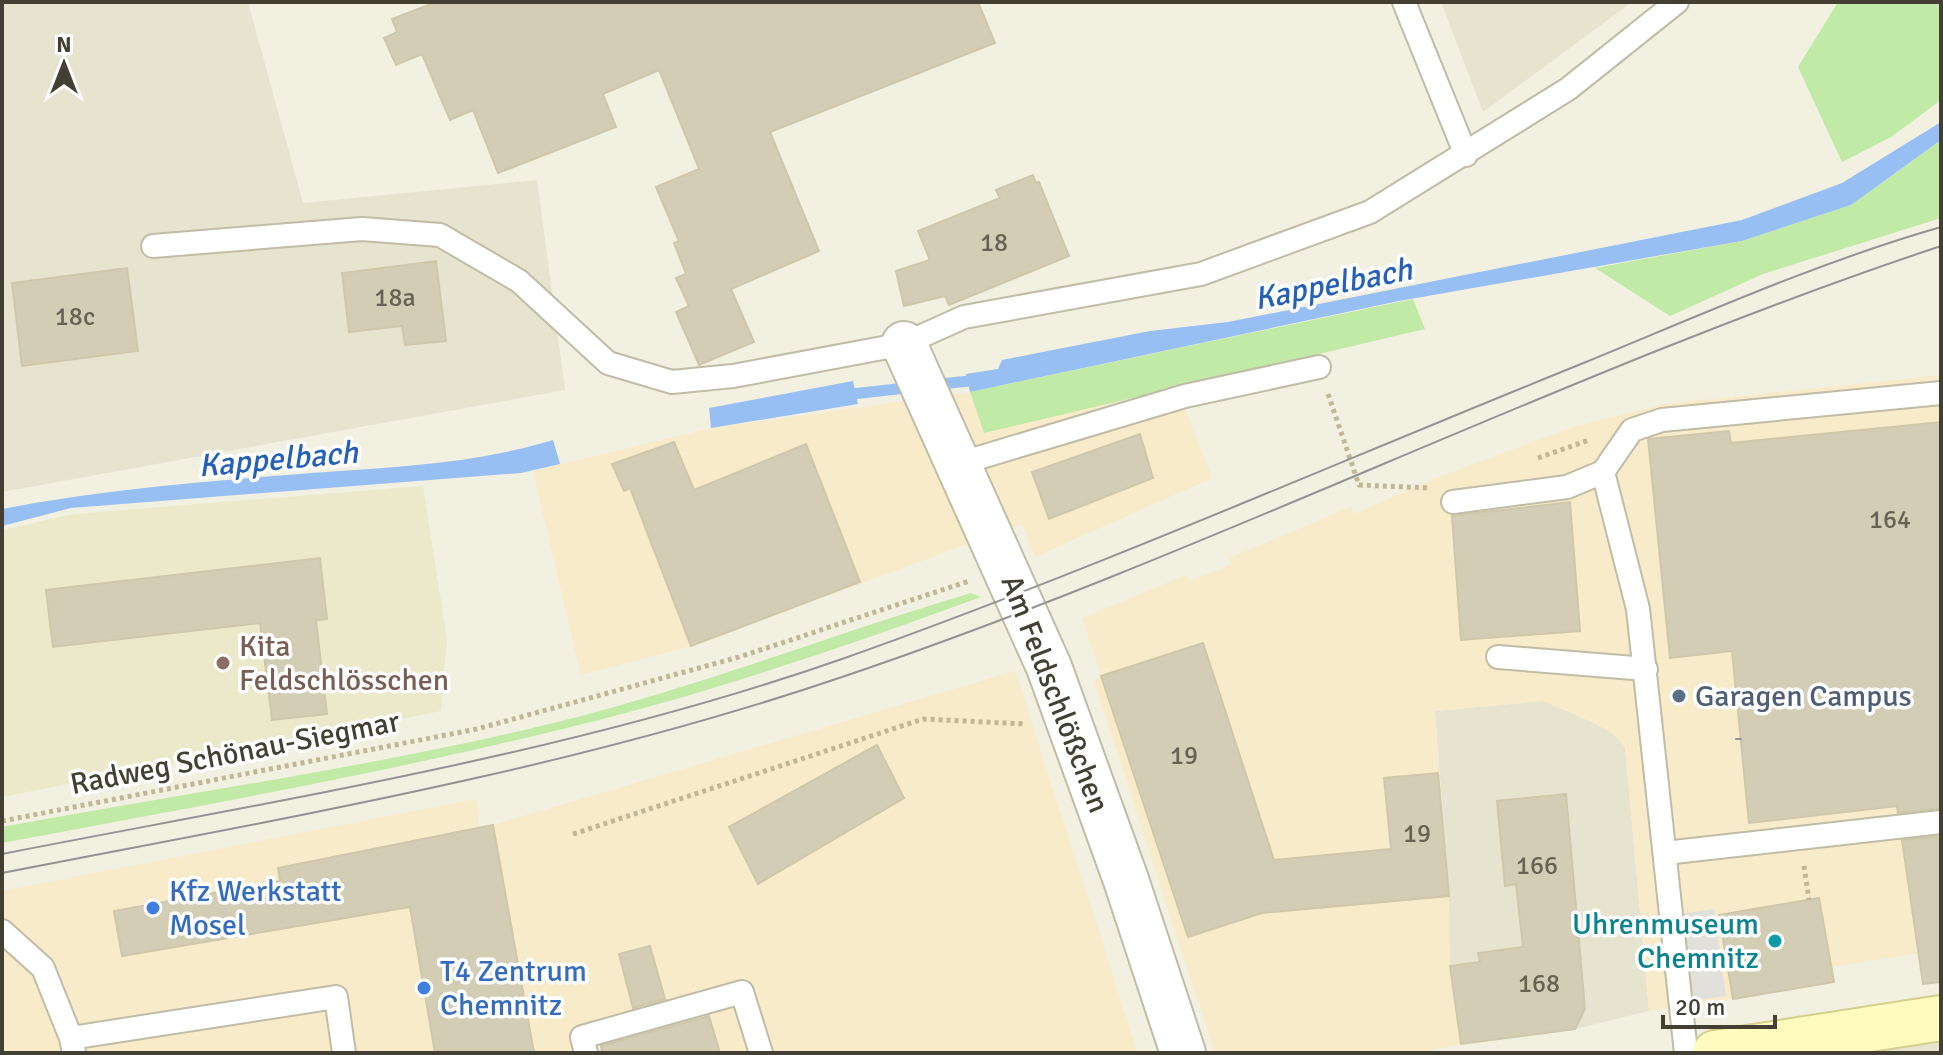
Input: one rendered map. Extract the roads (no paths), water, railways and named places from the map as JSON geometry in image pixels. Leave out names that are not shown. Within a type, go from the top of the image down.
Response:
[{"type":"main road","points":[[1715,1053],[1941,1018]]},
{"type":"street","name":"Am Feldschlößchen","points":[[904,344],[1007,569],[1067,716],[1126,880],[1183,1053]]},
{"type":"lane","points":[[1404,2],[1466,155]]},
{"type":"lane","points":[[153,246],[362,229],[440,235],[519,281],[608,363],[672,382],[733,376],[904,344],[964,317],[1201,274],[1370,212],[1568,89],[1677,2]]},
{"type":"lane","points":[[958,464],[1185,396],[1319,367]]},
{"type":"lane","points":[[1453,502],[1567,487],[1603,472],[1632,430],[1662,420],[1941,393]]},
{"type":"lane","points":[[1603,472],[1629,566],[1646,669],[1686,1053]]},
{"type":"lane","points":[[1498,657],[1646,669]]},
{"type":"lane","points":[[1665,853],[1941,822]]},
{"type":"lane","points":[[2,931],[43,968],[73,1046],[336,997],[344,1053]]},
{"type":"lane","points":[[586,1053],[582,1037],[742,992],[761,1053]]},
{"type":"water","points":[[1941,122],[1941,140],[1851,205],[1742,241],[1399,301],[970,392],[966,374],[998,369],[1002,360],[1150,331],[1228,322],[1742,220],[1842,183]]},
{"type":"water","points":[[853,381],[858,404],[711,428],[709,408]]},
{"type":"water","points":[[553,440],[560,464],[521,473],[71,508],[2,526],[2,509],[40,502],[196,483],[434,463],[494,454]]},
{"type":"waterway","name":"Kappelbach","points":[[932,385],[978,380]]},
{"type":"waterway","name":"Kappelbach","points":[[844,395],[914,387]]},
{"type":"tram line","points":[[2,854],[425,772],[531,748],[636,722],[842,659],[1215,515],[1762,290],[1851,256],[1941,227]]},
{"type":"tram line","points":[[2,873],[320,811],[531,765],[739,710],[842,677],[1118,574],[1664,348],[1941,246]]},
{"type":"tram line","points":[[1736,739],[1741,739]]},
{"type":"place","name":"Kita Feldschlösschen","points":[[223,663]]},
{"type":"place","name":"Garagen Campus","points":[[1679,696]]},
{"type":"place","name":"Kfz Werkstatt Mosel","points":[[153,908]]},
{"type":"place","name":"Uhrenmuseum Chemnitz","points":[[1775,941]]},
{"type":"place","name":"T4 Zentrum Chemnitz","points":[[424,988]]}]
